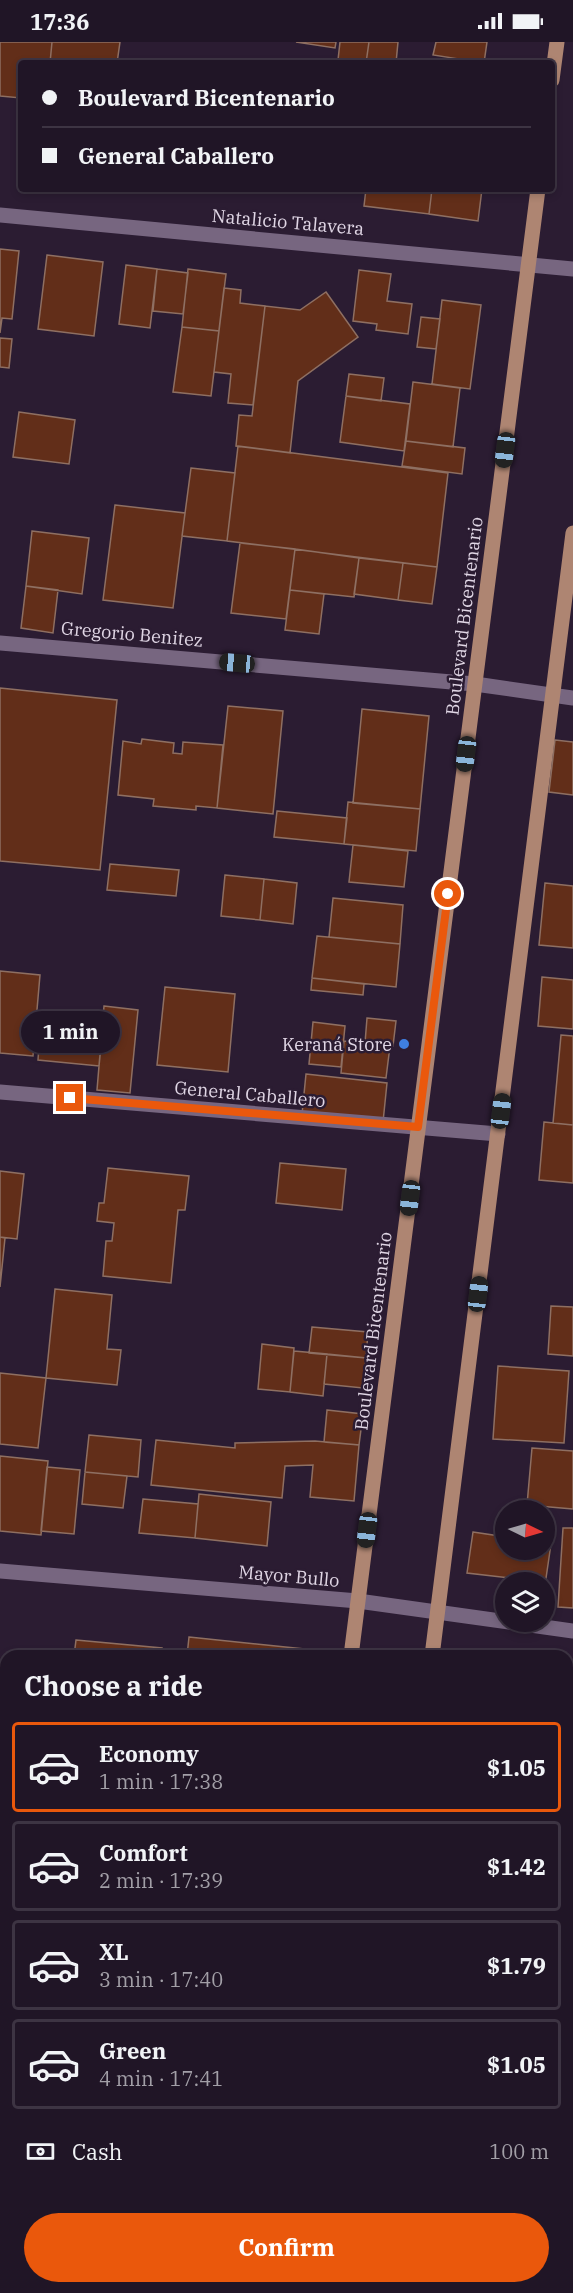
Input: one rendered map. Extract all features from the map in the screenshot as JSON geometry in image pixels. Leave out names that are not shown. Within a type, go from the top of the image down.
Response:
[{"type":"main road","points":[[555,60],[557,42]]},
{"type":"main road","name":"Boulevard Bicentenario","points":[[352,1650],[538,192]]},
{"type":"main road","points":[[433,1650],[573,533]]},
{"type":"street","name":"Natalicio Talavera","points":[[0,215],[529,263],[573,269]]},
{"type":"street","name":"Gregorio Benitez","points":[[0,643],[475,684],[573,699]]},
{"type":"street","name":"General Caballero","points":[[0,1092],[498,1134]]},
{"type":"street","name":"Mayor Bullo","points":[[0,1571],[358,1601],[573,1631]]},
{"type":"building","points":[[0,42],[52,42],[50,60],[18,60],[18,98],[0,96]]},
{"type":"building","points":[[52,42],[120,42],[117,60],[50,60]]},
{"type":"building","points":[[296,42],[336,42],[335,48]]},
{"type":"building","points":[[340,42],[369,42],[366,60],[338,60]]},
{"type":"building","points":[[369,42],[398,42],[396,60],[366,60]]},
{"type":"building","points":[[436,42],[487,42],[484,60],[465,60],[433,55]]},
{"type":"building","points":[[366,192],[432,192],[429,214],[364,206]]},
{"type":"building","points":[[432,192],[482,192],[478,221],[429,214]]},
{"type":"building","points":[[0,249],[19,251],[12,319],[2,318],[0,333]]},
{"type":"building","points":[[47,255],[103,262],[94,336],[38,329]]},
{"type":"building","points":[[126,265],[157,269],[150,328],[119,324]]},
{"type":"building","points":[[157,269],[188,273],[183,314],[153,311]]},
{"type":"building","points":[[188,269],[226,274],[219,331],[182,327]]},
{"type":"building","points":[[359,270],[391,274],[387,301],[412,304],[408,334],[376,330],[377,324],[353,321]]},
{"type":"building","points":[[224,288],[241,290],[240,303],[265,306],[253,405],[228,403],[231,374],[214,372]]},
{"type":"building","points":[[326,292],[358,337],[298,381],[290,453],[236,446],[239,415],[252,416],[265,306],[300,310]]},
{"type":"building","points":[[442,300],[481,305],[470,389],[432,384]]},
{"type":"building","points":[[421,317],[440,319],[436,349],[417,347]]},
{"type":"building","points":[[182,327],[219,331],[211,396],[173,392]]},
{"type":"building","points":[[0,338],[12,339],[9,368],[0,367]]},
{"type":"building","points":[[349,374],[384,378],[381,401],[346,396]]},
{"type":"building","points":[[413,382],[460,388],[453,447],[406,441]]},
{"type":"building","points":[[346,396],[410,404],[404,451],[340,442]]},
{"type":"building","points":[[19,412],[75,420],[69,464],[13,457]]},
{"type":"building","points":[[406,441],[465,448],[462,474],[402,466]]},
{"type":"building","points":[[238,446],[448,473],[437,567],[227,541]]},
{"type":"building","points":[[191,468],[235,473],[227,541],[182,536]]},
{"type":"building","points":[[115,505],[185,513],[173,608],[103,600]]},
{"type":"building","points":[[32,531],[89,538],[82,594],[26,586]]},
{"type":"building","points":[[240,543],[295,549],[286,619],[231,613]]},
{"type":"building","points":[[295,549],[359,558],[354,597],[290,590]]},
{"type":"building","points":[[359,558],[403,563],[398,600],[354,594]]},
{"type":"building","points":[[403,563],[437,567],[432,604],[398,600]]},
{"type":"building","points":[[26,586],[58,590],[53,633],[21,628]]},
{"type":"building","points":[[290,590],[324,594],[319,634],[285,630]]},
{"type":"building","points":[[0,688],[117,700],[100,870],[0,861]]},
{"type":"building","points":[[228,706],[283,711],[273,814],[217,808]]},
{"type":"building","points":[[362,709],[429,716],[420,809],[353,803]]},
{"type":"building","points":[[142,739],[174,743],[173,753],[182,754],[183,742],[223,745],[217,808],[196,806],[196,810],[153,806],[154,799],[118,795],[123,741],[141,744]]},
{"type":"building","points":[[555,740],[573,742],[573,795],[549,792]]},
{"type":"building","points":[[348,802],[420,809],[416,851],[344,844]]},
{"type":"building","points":[[277,811],[347,818],[344,844],[274,837]]},
{"type":"building","points":[[353,845],[408,851],[404,887],[349,882]]},
{"type":"building","points":[[110,864],[179,870],[176,896],[107,890]]},
{"type":"building","points":[[225,875],[264,879],[260,920],[221,916]]},
{"type":"building","points":[[264,879],[297,883],[293,924],[260,920]]},
{"type":"building","points":[[545,883],[573,886],[573,948],[539,945]]},
{"type":"building","points":[[333,898],[403,905],[400,944],[329,937]]},
{"type":"building","points":[[317,936],[400,944],[396,987],[312,978]]},
{"type":"building","points":[[0,971],[40,975],[33,1056],[0,1053]]},
{"type":"building","points":[[542,977],[573,980],[573,1029],[538,1026]]},
{"type":"building","points":[[312,978],[364,984],[363,995],[311,990]]},
{"type":"building","points":[[165,987],[235,994],[228,1072],[157,1065]]},
{"type":"building","points":[[104,1006],[138,1010],[130,1093],[97,1090]]},
{"type":"building","points":[[54,1010],[89,1014],[86,1036],[102,1038],[99,1066],[38,1060],[40,1032],[52,1033]]},
{"type":"building","points":[[367,1018],[396,1021],[393,1046],[365,1043]]},
{"type":"building","points":[[313,1022],[345,1026],[341,1067],[309,1064]]},
{"type":"building","points":[[561,1035],[573,1036],[573,1125],[553,1123]]},
{"type":"building","points":[[344,1041],[390,1046],[386,1078],[341,1073]]},
{"type":"building","points":[[306,1074],[387,1083],[383,1122],[302,1114]]},
{"type":"building","points":[[544,1122],[573,1125],[573,1183],[539,1180]]},
{"type":"building","points":[[280,1163],[346,1169],[342,1210],[276,1203]]},
{"type":"building","points":[[108,1168],[189,1176],[185,1210],[178,1210],[171,1283],[103,1276],[106,1241],[112,1241],[114,1223],[97,1221],[99,1203],[104,1203]]},
{"type":"building","points":[[0,1171],[24,1174],[17,1239],[0,1237]]},
{"type":"building","points":[[0,1237],[5,1238],[0,1287]]},
{"type":"building","points":[[55,1289],[112,1295],[107,1349],[121,1350],[117,1385],[46,1378]]},
{"type":"building","points":[[551,1306],[573,1307],[573,1356],[548,1354]]},
{"type":"building","points":[[312,1327],[368,1332],[366,1358],[309,1353]]},
{"type":"building","points":[[262,1344],[294,1348],[290,1392],[258,1389]]},
{"type":"building","points":[[294,1351],[327,1354],[323,1396],[290,1392]]},
{"type":"building","points":[[327,1354],[366,1358],[363,1388],[324,1384]]},
{"type":"building","points":[[498,1366],[569,1371],[564,1443],[493,1439]]},
{"type":"building","points":[[0,1373],[46,1378],[38,1448],[0,1444]]},
{"type":"building","points":[[327,1410],[363,1414],[359,1445],[324,1442]]},
{"type":"building","points":[[89,1435],[141,1440],[138,1477],[85,1472]]},
{"type":"building","points":[[156,1440],[235,1448],[235,1443],[315,1441],[359,1445],[354,1501],[310,1497],[313,1465],[285,1466],[282,1498],[151,1485]]},
{"type":"building","points":[[532,1448],[573,1451],[573,1509],[555,1507],[555,1500],[527,1500]]},
{"type":"building","points":[[0,1456],[48,1461],[41,1535],[0,1531]]},
{"type":"building","points":[[47,1467],[80,1470],[74,1534],[41,1531]]},
{"type":"building","points":[[85,1472],[127,1476],[123,1508],[82,1504]]},
{"type":"building","points":[[199,1494],[271,1502],[267,1546],[195,1538]]},
{"type":"building","points":[[143,1499],[198,1504],[195,1538],[139,1533]]},
{"type":"building","points":[[563,1528],[573,1528],[573,1608],[558,1607]]},
{"type":"building","points":[[473,1532],[495,1535],[495,1560],[549,1560],[547,1572],[495,1572],[495,1576],[467,1573]]},
{"type":"building","points":[[189,1637],[314,1650],[188,1650]]},
{"type":"building","points":[[76,1640],[162,1648],[162,1650],[75,1650]]},
{"type":"place","name":"Keraná Store","points":[[404,1044]]},
{"type":"route","points":[[70,1098],[418,1127],[448,894]]}]
